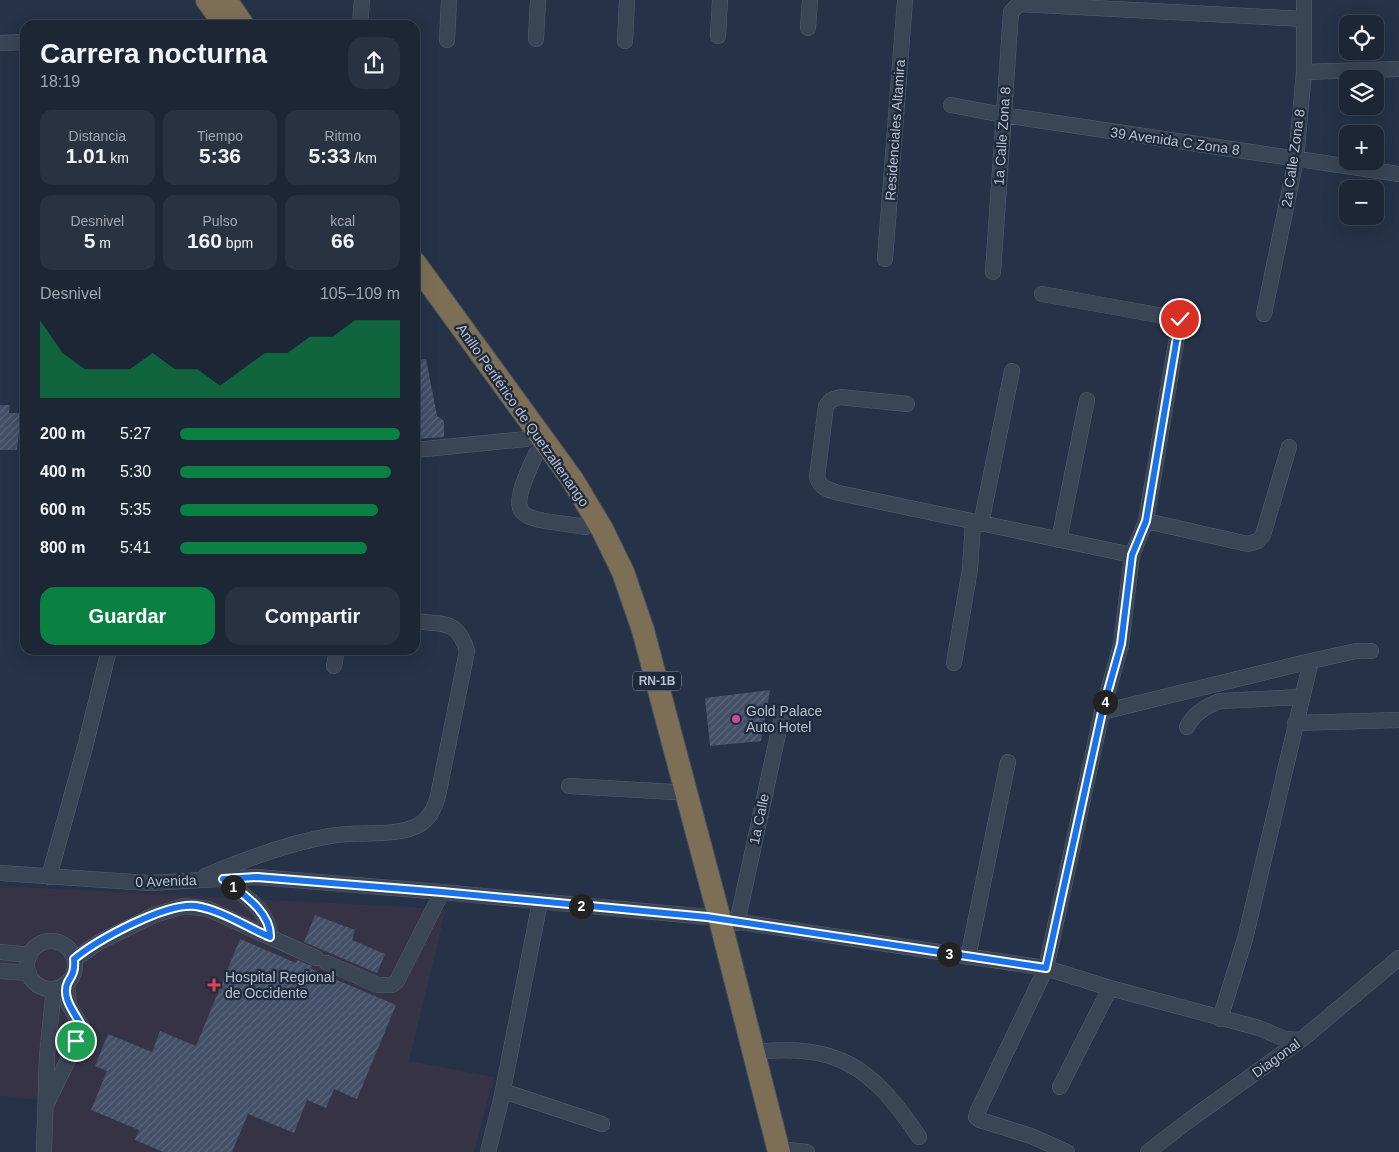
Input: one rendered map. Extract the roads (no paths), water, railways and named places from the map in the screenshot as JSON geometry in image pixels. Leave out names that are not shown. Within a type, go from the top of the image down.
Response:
[{"type":"highway","points":[[207,0],[221,20]]},
{"type":"highway","points":[[226,0],[240,20]]},
{"type":"highway","name":"Anillo Periférico de Quetzaltenango","points":[[420,270],[572,480],[602,528],[623,572],[643,630],[721,920],[753,1052],[774,1151]]},
{"type":"highway","name":"Anillo Periférico de Quetzaltenango","points":[[420,294],[559,485],[585,527],[623,609],[674,792],[721,920],[774,1151]]},
{"type":"street","points":[[360,20],[362,0]]},
{"type":"street","points":[[447,40],[449,0]]},
{"type":"street","points":[[536,39],[538,0]]},
{"type":"street","points":[[625,41],[627,0]]},
{"type":"street","points":[[718,36],[720,0]]},
{"type":"street","points":[[808,28],[810,0]]},
{"type":"street","name":"Residenciales Altamira","points":[[885,259],[905,0]]},
{"type":"street","name":"2a Calle Zona 8","points":[[1264,314],[1296,159],[1304,72],[1304,0]]},
{"type":"street","name":"1a Calle Zona 8","points":[[993,272],[1011,12],[1014,7],[1019,4],[1304,19]]},
{"type":"street","points":[[0,43],[20,42]]},
{"type":"street","points":[[1304,72],[1399,69]]},
{"type":"street","name":"39 Avenida C Zona 8","points":[[952,105],[1003,115],[1399,174]]},
{"type":"street","points":[[1042,294],[1180,319],[1146,521],[1132,555],[1121,644],[1102,712],[1046,968],[976,1117],[980,1120],[1031,1136],[1067,1152]]},
{"type":"street","points":[[954,664],[977,523],[1012,371]]},
{"type":"street","points":[[907,404],[840,397],[831,400],[826,406],[817,477],[819,483],[826,489],[839,493],[1132,555]]},
{"type":"street","points":[[1059,540],[1087,400]]},
{"type":"street","points":[[420,450],[531,446],[517,502],[521,512],[528,518],[585,527]]},
{"type":"street","points":[[1146,521],[1248,544],[1258,541],[1263,535],[1289,447]]},
{"type":"street","points":[[195,880],[233,865],[314,839],[351,833],[404,830],[425,822],[431,816],[438,796],[467,651],[462,634],[452,626],[420,622]]},
{"type":"street","points":[[1102,712],[1311,661],[1356,651],[1371,650]]},
{"type":"street","points":[[50,877],[108,655]]},
{"type":"street","points":[[334,666],[336,655]]},
{"type":"street","points":[[1220,1019],[1245,939],[1311,661]]},
{"type":"street","points":[[1188,727],[1197,714],[1208,706],[1220,702],[1301,697]]},
{"type":"street","name":"1a Calle","points":[[721,920],[782,716]]},
{"type":"street","points":[[1295,723],[1399,720]]},
{"type":"street","points":[[968,957],[1008,762]]},
{"type":"street","points":[[568,786],[674,792]]},
{"type":"street","name":"0 Avenida","points":[[0,873],[149,883],[257,877],[442,892],[721,920],[1046,968],[1220,1019],[1260,1028],[1285,1039],[1301,1040]]},
{"type":"street","points":[[223,879],[256,906],[270,927],[270,937]]},
{"type":"street","points":[[74,959],[99,942],[138,922],[169,909],[184,906],[208,909],[378,985],[392,985],[397,981],[442,892]]},
{"type":"street","points":[[488,1152],[503,1091],[540,902]]},
{"type":"street","points":[[44,1152],[50,1017],[61,986],[74,972],[74,959],[71,952],[58,942],[42,944],[30,955],[29,973],[32,979],[42,988],[61,986]]},
{"type":"street","points":[[0,952],[30,955]]},
{"type":"street","name":"Diagonal","points":[[1148,1152],[1301,1040],[1399,957]]},
{"type":"street","points":[[0,970],[29,973]]},
{"type":"street","points":[[46,1107],[81,1033],[82,1027],[69,1005],[61,986]]},
{"type":"street","points":[[1060,1088],[1110,988]]},
{"type":"street","points":[[753,1052],[810,1050],[830,1055],[853,1065],[880,1085],[901,1110],[919,1137]]},
{"type":"street","points":[[503,1091],[602,1124]]},
{"type":"street","points":[[774,1151],[807,1152]]},
{"type":"place","name":"Gold Palace Auto Hotel","points":[[736,719]]},
{"type":"place","name":"Hospital Regional de Occidente","points":[[214,985]]}]
